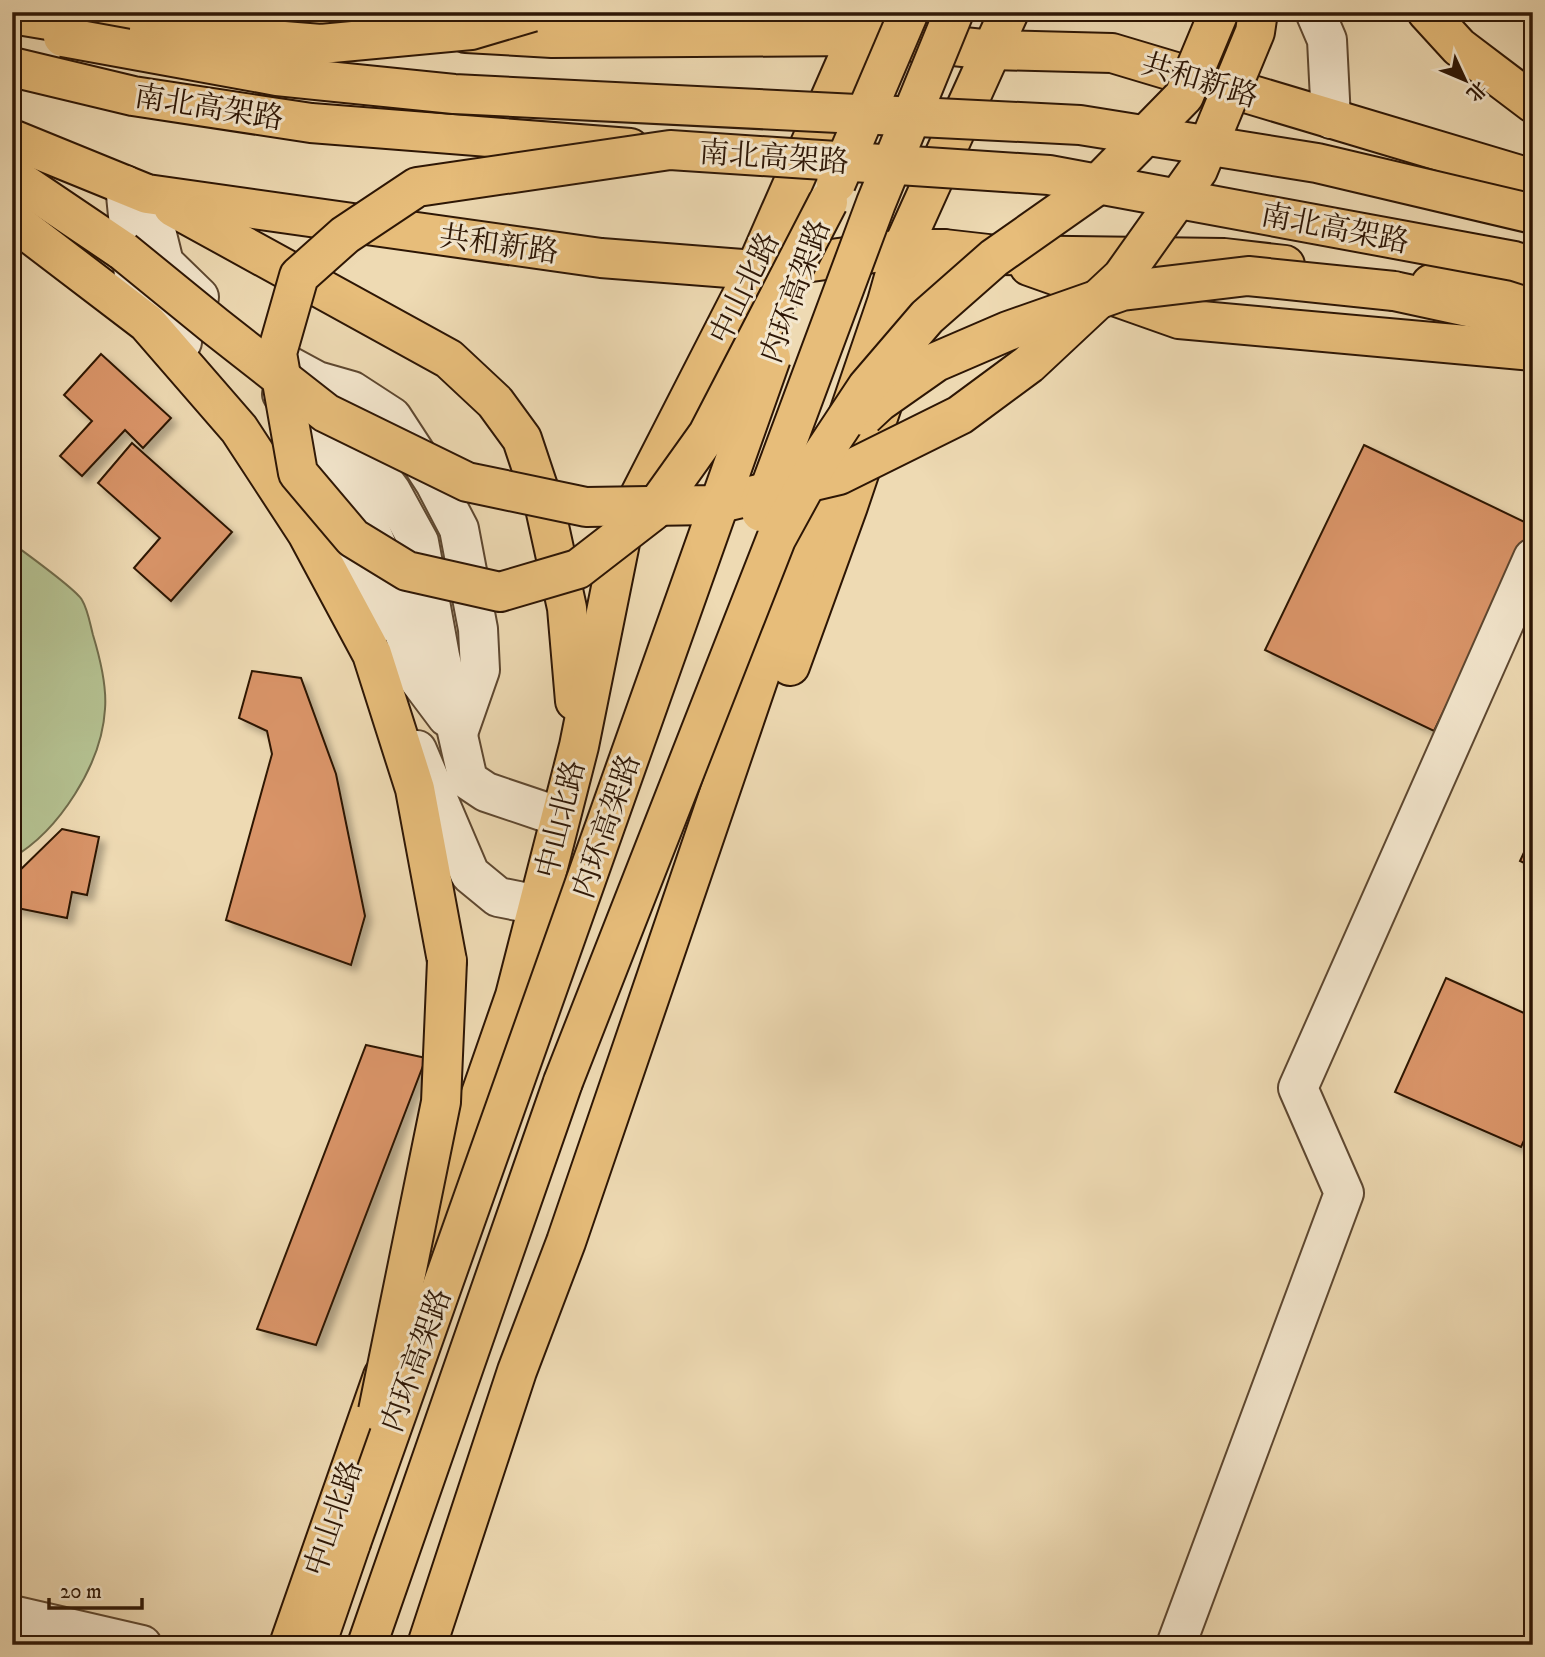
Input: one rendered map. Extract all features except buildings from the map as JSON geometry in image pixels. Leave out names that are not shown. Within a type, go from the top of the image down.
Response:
[{"type":"main road","name":"共和新路","points":[[172,12],[221,19],[552,38],[863,24]]},
{"type":"main road","name":"共和新路","points":[[374,28],[412,12]]},
{"type":"main road","points":[[12,14],[72,24],[321,44],[471,30],[532,12]]},
{"type":"main road","name":"共和新路","points":[[797,12],[992,50],[1112,53],[1533,179]]},
{"type":"main road","name":"内环高架路","points":[[316,1645],[617,798],[728,475],[828,202],[909,12]]},
{"type":"main road","name":"内环高架路","points":[[367,1645],[782,450],[876,203],[954,12]]},
{"type":"main road","points":[[427,1645],[517,1371],[566,1242],[882,315],[902,249],[1009,12]]},
{"type":"main road","points":[[563,1082],[776,538],[822,455],[867,387],[927,317],[994,258],[1095,187],[1184,96],[1219,12]]},
{"type":"main road","points":[[12,176],[123,251],[215,327],[326,412],[467,482],[586,507],[712,505],[839,475],[960,415],[1029,364],[1122,277],[1198,170],[1255,32],[1258,12]]},
{"type":"main road","points":[[1427,12],[1459,47],[1533,103]]},
{"type":"main road","name":"南北高架路","points":[[12,24],[63,37],[277,76],[454,94],[1080,125],[1317,163],[1533,214]]},
{"type":"main road","name":"中山北路","points":[[289,1645],[515,996],[579,746],[623,528],[755,270],[863,24]]},
{"type":"main road","name":"南北高架路","points":[[12,67],[133,96],[311,123],[1049,175],[1514,261],[1533,267]]},
{"type":"main road","name":"共和新路","points":[[12,139],[136,190],[601,258],[755,270],[902,249],[944,248],[997,255],[1224,258],[1493,292],[1533,300]]},
{"type":"main road","points":[[670,150],[417,187],[345,235],[299,276],[277,353],[298,472],[353,538],[407,570],[500,592],[578,569],[653,511],[708,434],[828,202]]},
{"type":"main road","points":[[136,190],[215,228],[273,263],[449,359],[495,402],[522,439],[545,508],[567,608],[579,746]]},
{"type":"main road","points":[[12,220],[148,323],[239,429],[307,533],[372,654],[415,789],[447,961],[441,1102],[351,1543]]},
{"type":"main road","points":[[566,1242],[618,1143],[848,506],[923,284],[944,248]]},
{"type":"main road","name":"共和新路","points":[[997,255],[1179,319],[1533,351]]},
{"type":"main road","points":[[822,455],[879,402],[936,362],[1008,331],[1122,291],[1248,276],[1394,291],[1533,320]]},
{"type":"main road","points":[[1493,292],[1533,320]]},
{"type":"street","points":[[1315,12],[1327,40],[1331,119]]},
{"type":"street","points":[[136,190],[164,263],[240,335],[256,348],[294,368],[316,390],[391,491],[419,542],[440,656],[468,780],[486,792],[560,817]]},
{"type":"street","points":[[136,190],[134,276],[162,318],[259,427],[344,554],[429,782],[470,874],[498,897],[538,905]]},
{"type":"street","points":[[240,335],[362,510],[384,563],[417,677],[458,733]]},
{"type":"street","points":[[1176,1645],[1344,1193],[1298,1088],[1533,558]]},
{"type":"street","points":[[12,1615],[142,1645]]},
{"type":"green space","points":[[12,543],[61,580],[82,600],[100,662],[105,709],[96,752],[75,794],[46,831],[12,858]]}]
